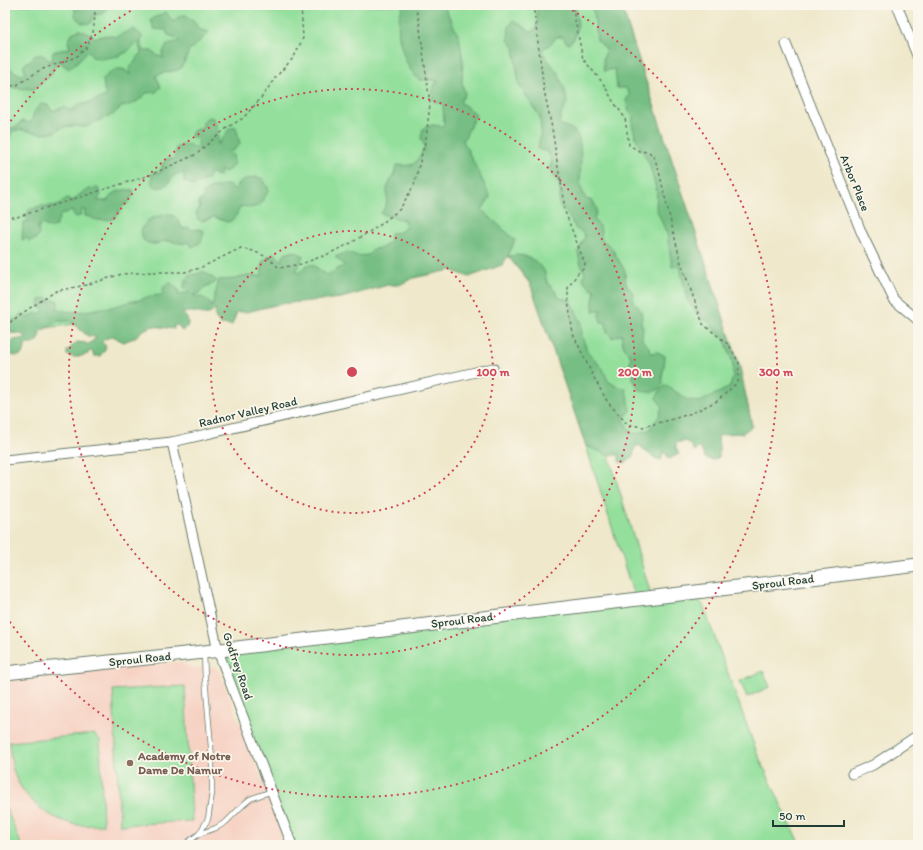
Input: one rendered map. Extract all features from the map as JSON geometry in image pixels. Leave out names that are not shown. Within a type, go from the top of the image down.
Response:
[{"type":"main road","name":"Sproul Road","points":[[5,673],[204,652],[918,565]]},
{"type":"street","points":[[897,5],[918,58]]},
{"type":"street","name":"Arbor Place","points":[[786,44],[862,234],[890,293],[894,300],[918,320]]},
{"type":"street","name":"Radnor Valley Road","points":[[5,460],[172,442],[493,368]]},
{"type":"street","name":"Godfrey Road","points":[[172,442],[218,650],[292,845]]},
{"type":"street","points":[[852,774],[872,765],[918,735]]},
{"type":"lane","points":[[199,834],[208,819],[212,794],[212,759],[204,652]]},
{"type":"lane","points":[[184,845],[199,834],[216,828],[226,822],[250,799],[272,791]]},
{"type":"path","points":[[5,87],[18,85],[40,70],[76,57],[86,48],[93,33],[95,14],[94,5]]},
{"type":"path","points":[[5,217],[17,216],[150,175],[197,154],[227,128],[243,118],[294,57],[304,38],[302,5]]},
{"type":"path","points":[[5,326],[26,310],[56,291],[86,285],[122,274],[185,272],[200,268],[242,248],[269,258],[279,268],[301,264],[326,255],[351,243],[380,226],[400,209],[414,185],[426,138],[430,104],[416,5]]},
{"type":"path","points":[[532,5],[544,90],[564,198],[564,209],[585,264],[583,269],[578,273],[568,288],[568,301],[573,334],[607,401],[627,424],[642,427],[692,413],[717,401],[738,382],[739,364],[729,345],[703,324],[681,263],[658,167],[653,156],[649,152],[639,151],[629,145],[625,118],[584,59],[572,5]]},
{"type":"shaded area","name":"Academy of Notre Dame De Namur","points":[[180,662],[194,668],[218,667],[287,845],[5,845],[5,680]]},
{"type":"green space","points":[[5,5],[621,5],[740,368],[752,426],[605,443],[652,598],[693,593],[703,605],[757,753],[800,845],[292,845],[218,651],[635,599],[586,446],[531,285],[508,256],[329,287],[5,334]]},
{"type":"green space","points":[[76,5],[108,5],[102,14],[94,15],[91,23],[86,24],[80,21],[75,15]]},
{"type":"green space","points":[[404,5],[439,5],[445,8],[459,37],[463,61],[462,82],[465,94],[460,102],[476,114],[463,141],[490,197],[482,210],[515,240],[502,265],[469,277],[451,270],[413,278],[399,285],[388,285],[341,298],[279,304],[247,312],[237,312],[232,325],[220,324],[215,317],[216,308],[208,314],[191,312],[182,313],[186,317],[188,324],[182,331],[178,325],[174,325],[174,329],[153,326],[143,330],[134,338],[123,342],[113,336],[101,342],[106,346],[100,356],[94,356],[92,351],[78,357],[67,355],[67,351],[77,342],[86,343],[87,345],[94,340],[96,336],[89,337],[70,321],[59,321],[39,332],[40,336],[38,341],[32,344],[25,344],[24,351],[21,355],[10,355],[8,346],[10,341],[25,338],[26,336],[5,332],[5,312],[9,320],[16,320],[20,314],[25,315],[27,318],[36,313],[42,313],[44,310],[39,306],[40,300],[45,298],[49,299],[50,303],[54,300],[58,301],[58,307],[56,309],[62,311],[79,312],[108,308],[150,296],[164,294],[161,291],[169,282],[178,289],[179,295],[189,293],[183,288],[185,286],[183,284],[188,282],[185,280],[188,279],[189,276],[203,271],[217,281],[205,287],[199,294],[193,295],[199,298],[204,298],[212,307],[219,280],[235,279],[243,276],[262,276],[262,262],[274,253],[282,261],[284,254],[295,251],[303,256],[296,272],[298,273],[307,265],[313,265],[327,275],[345,265],[335,257],[347,252],[359,256],[368,255],[374,249],[382,248],[390,241],[390,233],[400,232],[406,227],[404,220],[381,214],[387,202],[387,188],[397,165],[408,165],[415,163],[419,157],[425,147],[421,138],[423,129],[432,125],[443,126],[444,123],[443,104],[434,102],[432,93],[432,89],[438,81],[419,80],[411,71],[402,51],[398,27]]},
{"type":"green space","points":[[536,5],[575,5],[578,23],[574,39],[568,44],[562,37],[556,37],[552,43],[544,48],[542,52],[558,73],[565,91],[567,102],[559,124],[570,128],[577,134],[581,157],[580,181],[582,192],[586,199],[593,201],[597,210],[594,220],[600,229],[601,239],[611,247],[625,271],[626,284],[633,293],[633,302],[641,312],[641,324],[643,328],[642,340],[649,347],[650,353],[658,352],[665,356],[662,375],[663,383],[659,389],[653,392],[646,392],[639,389],[633,379],[633,372],[629,367],[631,357],[623,344],[622,334],[612,338],[607,331],[606,323],[601,322],[599,315],[601,310],[593,311],[595,290],[588,286],[583,279],[585,273],[580,262],[578,252],[585,236],[582,232],[576,229],[559,204],[559,183],[549,168],[552,162],[548,152],[538,149],[541,130],[540,117],[519,85],[514,47],[508,40],[509,27],[513,20],[531,32],[534,30],[538,24]]},
{"type":"green space","points":[[589,5],[621,5],[740,368],[752,426],[743,433],[718,436],[719,457],[713,460],[705,458],[700,447],[694,451],[690,444],[685,441],[676,443],[676,448],[679,454],[669,459],[664,451],[661,460],[655,458],[642,449],[641,445],[635,447],[633,457],[626,463],[619,462],[619,455],[608,455],[586,446],[530,283],[508,256],[525,256],[535,261],[544,270],[547,282],[559,298],[570,300],[581,322],[582,336],[587,351],[603,369],[608,381],[616,386],[625,388],[630,410],[626,416],[622,415],[627,427],[633,434],[649,430],[659,416],[662,406],[656,398],[661,389],[666,385],[688,400],[700,402],[730,387],[733,376],[733,364],[724,337],[715,330],[707,320],[703,320],[687,300],[680,266],[672,267],[667,234],[656,208],[657,192],[649,163],[637,141],[632,125],[633,116],[629,112],[626,100],[630,95],[626,88],[617,88],[615,69],[604,71],[603,60],[606,49],[597,40],[594,13]]},
{"type":"green space","points":[[166,12],[173,22],[179,16],[186,15],[201,30],[209,32],[188,51],[187,58],[180,69],[156,76],[161,87],[156,92],[146,93],[135,103],[121,107],[114,114],[85,127],[63,127],[55,132],[43,134],[23,130],[12,131],[10,137],[5,139],[5,126],[7,128],[17,127],[22,121],[31,123],[35,111],[41,104],[48,105],[52,111],[65,107],[70,111],[78,104],[85,104],[106,96],[103,79],[112,71],[118,69],[127,71],[130,75],[129,68],[141,53],[138,42],[127,52],[118,56],[100,59],[92,57],[89,51],[69,69],[62,64],[60,60],[50,76],[33,89],[14,88],[5,82],[5,71],[8,68],[21,75],[26,72],[23,66],[36,55],[43,55],[50,61],[52,60],[53,52],[70,48],[68,42],[72,33],[79,30],[88,33],[95,38],[107,35],[116,37],[134,29],[142,36],[141,43],[144,51],[152,51],[156,55],[164,58],[162,55],[163,51],[167,46],[171,43],[180,41],[177,38],[168,35],[166,30],[154,29],[151,20]]},
{"type":"green space","points":[[208,117],[213,118],[216,125],[218,145],[229,129],[236,127],[240,144],[234,150],[230,151],[233,154],[234,163],[229,170],[223,172],[221,170],[220,176],[210,172],[208,179],[195,186],[184,182],[184,173],[179,173],[175,175],[164,187],[153,186],[152,176],[154,172],[160,173],[163,168],[162,165],[167,159],[174,158],[176,155],[176,148],[185,144],[194,148],[199,146],[197,139],[191,136],[193,131],[203,128],[203,122]]},
{"type":"green space","points":[[256,177],[263,179],[269,190],[260,205],[250,208],[245,206],[240,207],[236,216],[231,221],[227,222],[214,217],[202,221],[198,219],[196,213],[200,207],[198,202],[204,198],[202,194],[213,187],[221,187],[223,185],[228,185],[234,189],[237,188],[238,184],[245,179]]},
{"type":"green space","points":[[98,188],[101,194],[98,201],[107,201],[112,195],[122,190],[133,190],[134,193],[128,203],[122,206],[117,215],[112,219],[99,220],[85,216],[85,210],[82,210],[80,216],[75,217],[72,211],[64,213],[56,226],[49,227],[42,224],[38,227],[39,234],[36,239],[29,241],[26,238],[22,240],[23,222],[29,221],[27,218],[29,210],[40,206],[57,206],[67,198],[73,201],[82,193]]},
{"type":"green space","points":[[166,214],[176,218],[181,227],[185,229],[189,227],[191,230],[198,229],[204,231],[201,241],[192,247],[189,242],[181,243],[165,241],[152,244],[143,240],[141,231],[148,220]]},
{"type":"green space","points":[[763,671],[770,687],[747,697],[740,681]]},
{"type":"green space","points":[[185,686],[192,821],[120,825],[113,690]]},
{"type":"green space","points":[[94,734],[100,740],[103,825],[78,825],[58,819],[48,813],[31,800],[24,792],[14,773],[9,742]]},
{"type":"green space","points":[[5,805],[21,844],[19,845],[5,845]]},
{"type":"place","name":"Academy of Notre Dame De Namur","points":[[130,763]]}]
